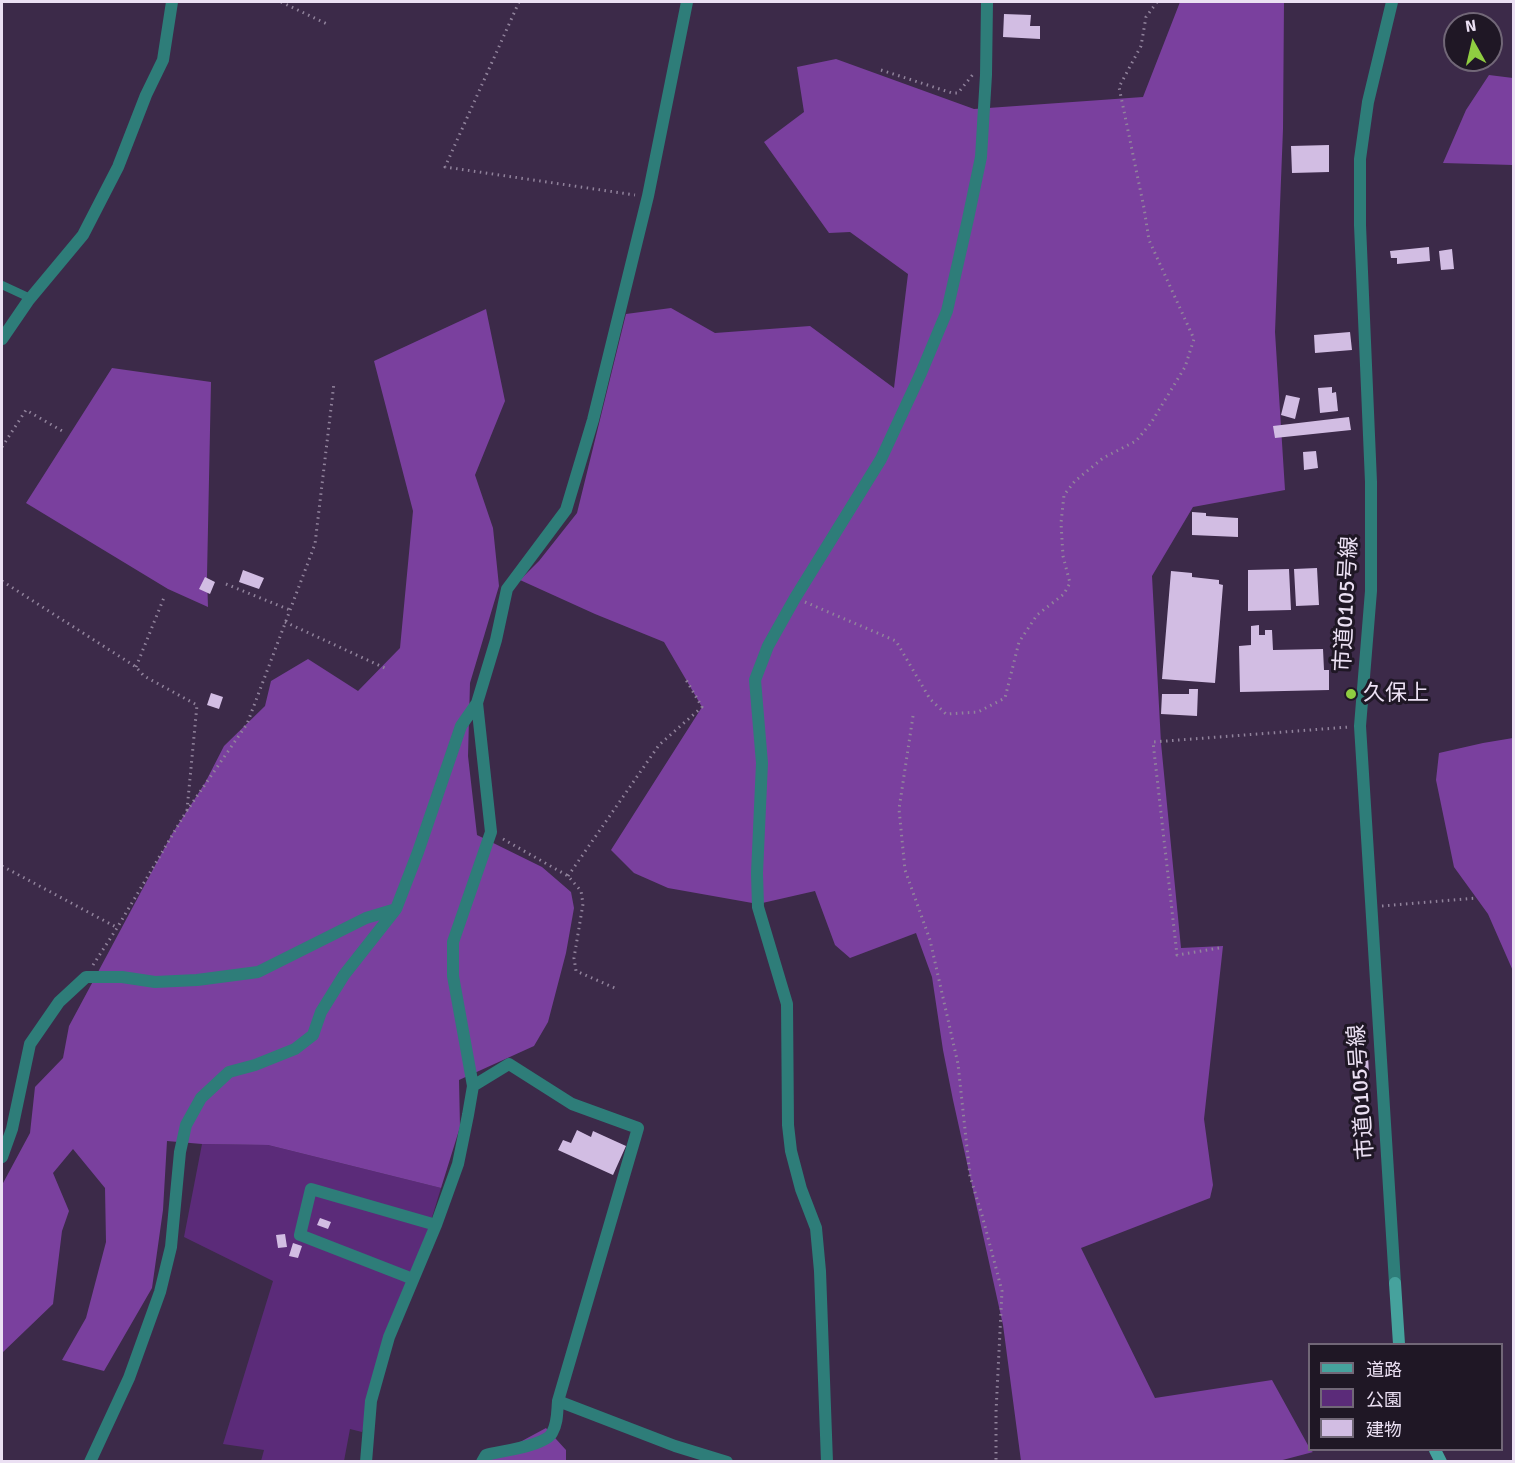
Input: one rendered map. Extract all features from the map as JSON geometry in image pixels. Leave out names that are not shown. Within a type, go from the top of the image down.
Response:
[{"type":"main road","points":[[1395,1283],[1399,1343]]},
{"type":"street","points":[[2,339],[30,298],[83,235],[118,167],[146,95],[163,60],[171,2]]},
{"type":"street","points":[[90,1461],[129,1378],[160,1292],[171,1247],[176,1182],[186,1125],[201,1098],[229,1072],[255,1065],[295,1049],[313,1035],[321,1012],[344,975],[396,909],[461,726],[477,703],[496,640],[507,589],[566,510],[593,420],[648,196],[687,2]]},
{"type":"street","points":[[827,1461],[820,1270],[816,1228],[801,1189],[791,1151],[788,1125],[787,1004],[758,907],[757,873],[762,763],[755,680],[768,646],[795,598],[881,459],[921,374],[947,311],[981,158],[987,2]]},
{"type":"street","name":"市道0105号線","points":[[1392,2],[1368,102],[1360,159],[1360,225],[1371,482],[1371,591],[1360,726],[1395,1283]]},
{"type":"street","points":[[366,1461],[371,1401],[389,1337],[436,1225],[458,1164],[468,1115],[472,1086],[453,976],[453,942],[491,832],[477,703]]},
{"type":"street","points":[[2,1157],[12,1129],[30,1044],[59,1002],[86,977],[122,977],[155,982],[197,980],[258,972],[366,918],[396,909]]},
{"type":"street","points":[[472,1086],[509,1064],[572,1104],[638,1128],[558,1401],[557,1419],[552,1435],[540,1442],[486,1455],[482,1461]]},
{"type":"street","points":[[413,1279],[300,1235],[311,1189],[436,1225]]},
{"type":"street","points":[[558,1401],[675,1446],[727,1461]]},
{"type":"lane","points":[[2,285],[30,298]]},
{"type":"path","points":[[281,2],[327,24]]},
{"type":"path","points":[[519,2],[445,167],[644,197]]},
{"type":"path","points":[[795,598],[896,641],[930,699],[946,714],[978,712],[1005,698],[1019,642],[1037,615],[1064,594],[1070,583],[1063,556],[1061,523],[1064,495],[1075,481],[1103,458],[1136,441],[1151,423],[1185,367],[1194,339],[1149,240],[1119,87],[1141,46],[1146,17],[1157,2]]},
{"type":"path","points":[[881,70],[958,93],[975,71],[986,66]]},
{"type":"path","points":[[86,977],[186,812],[247,724],[315,544],[334,382]]},
{"type":"path","points":[[2,447],[26,410],[64,432]]},
{"type":"path","points":[[2,581],[136,667],[144,676],[197,705],[186,812]]},
{"type":"path","points":[[226,584],[290,610]]},
{"type":"path","points":[[136,667],[165,595]]},
{"type":"path","points":[[285,622],[387,669]]},
{"type":"path","points":[[568,876],[659,745],[702,707],[684,678]]},
{"type":"path","points":[[913,716],[899,809],[905,870],[930,940],[958,1064],[970,1176],[1002,1291],[996,1461]]},
{"type":"path","points":[[1219,948],[1177,955],[1153,742],[1360,726]]},
{"type":"path","points":[[491,832],[568,876],[581,891],[583,904],[574,958],[576,971],[617,988]]},
{"type":"path","points":[[2,866],[117,928]]},
{"type":"path","points":[[1371,907],[1476,898]]},
{"type":"green space","points":[[202,1144],[268,1145],[441,1188],[362,1432],[350,1429],[344,1461],[261,1461],[264,1450],[223,1444],[273,1281],[184,1237]]},
{"type":"shaded area","points":[[1180,2],[1284,2],[1283,129],[1275,332],[1285,490],[1193,507],[1152,576],[1161,743],[1181,948],[1223,946],[1204,1119],[1213,1185],[1210,1198],[1081,1248],[1155,1398],[1272,1380],[1308,1445],[1308,1451],[1313,1452],[1275,1462],[1021,1461],[1003,1325],[953,1100],[932,977],[916,933],[850,958],[835,945],[815,891],[758,904],[668,888],[634,873],[611,850],[702,707],[664,642],[520,580],[539,561],[577,513],[626,314],[671,308],[715,333],[810,326],[894,388],[908,274],[850,232],[829,233],[764,142],[804,112],[797,67],[836,59],[974,109],[1143,97]]},
{"type":"shaded area","points":[[1489,75],[1513,78],[1513,165],[1443,163],[1466,110]]},
{"type":"shaded area","points":[[486,309],[505,401],[475,475],[493,528],[499,586],[470,683],[468,756],[477,835],[542,867],[571,892],[574,908],[566,953],[548,1022],[534,1046],[459,1080],[460,1127],[441,1188],[268,1145],[167,1141],[163,1210],[152,1288],[104,1371],[62,1360],[86,1318],[106,1242],[105,1188],[73,1149],[53,1173],[69,1211],[62,1231],[53,1304],[2,1353],[2,1185],[30,1133],[35,1087],[63,1058],[69,1026],[172,834],[205,783],[224,746],[265,706],[271,681],[308,659],[358,691],[400,648],[413,511],[374,361]]},
{"type":"shaded area","points":[[112,368],[211,382],[208,607],[168,589],[26,503]]},
{"type":"shaded area","points":[[1514,738],[1513,971],[1488,914],[1454,867],[1436,780],[1439,753]]},
{"type":"shaded area","points":[[546,1428],[566,1450],[566,1461],[483,1462]]},
{"type":"building","points":[[1004,14],[1031,15],[1030,26],[1040,26],[1040,39],[1003,37]]},
{"type":"building","points":[[1329,145],[1329,172],[1292,173],[1291,146]]},
{"type":"building","points":[[1429,247],[1430,261],[1397,264],[1397,258],[1391,258],[1390,251]]},
{"type":"building","points":[[1452,249],[1454,269],[1441,270],[1439,251]]},
{"type":"building","points":[[1350,332],[1352,350],[1315,353],[1314,335]]},
{"type":"building","points":[[1332,387],[1332,393],[1336,392],[1338,411],[1320,413],[1318,388]]},
{"type":"building","points":[[1286,395],[1300,398],[1295,419],[1281,415]]},
{"type":"building","points":[[1349,417],[1351,430],[1275,438],[1273,426]]},
{"type":"building","points":[[1316,451],[1318,468],[1304,470],[1303,452]]},
{"type":"building","points":[[1192,512],[1206,513],[1206,516],[1238,518],[1238,537],[1192,535]]},
{"type":"building","points":[[1317,568],[1319,605],[1296,606],[1294,569]]},
{"type":"building","points":[[1289,569],[1291,610],[1248,611],[1248,570]]},
{"type":"building","points":[[243,570],[264,578],[259,589],[239,582]]},
{"type":"building","points":[[1171,571],[1192,573],[1192,577],[1219,580],[1219,584],[1223,585],[1215,683],[1162,679]]},
{"type":"building","points":[[205,577],[215,582],[210,594],[199,589]]},
{"type":"building","points":[[1259,625],[1259,635],[1265,635],[1265,630],[1272,630],[1273,650],[1323,649],[1324,670],[1329,670],[1329,690],[1240,692],[1239,646],[1251,645],[1251,626]]},
{"type":"building","points":[[1189,689],[1198,689],[1197,716],[1161,714],[1162,694],[1189,694]]},
{"type":"building","points":[[211,693],[223,697],[219,709],[207,705]]},
{"type":"building","points":[[1356,1056],[1368,1056],[1369,1075],[1357,1076]]},
{"type":"building","points":[[577,1130],[591,1137],[593,1131],[626,1146],[613,1175],[558,1150],[563,1140],[571,1143]]},
{"type":"building","points":[[320,1218],[331,1222],[328,1229],[317,1225]]},
{"type":"building","points":[[285,1234],[287,1247],[278,1248],[276,1235]]},
{"type":"building","points":[[293,1243],[302,1246],[298,1258],[289,1256]]},
{"type":"place","name":"久保上","points":[[1351,694]]}]
